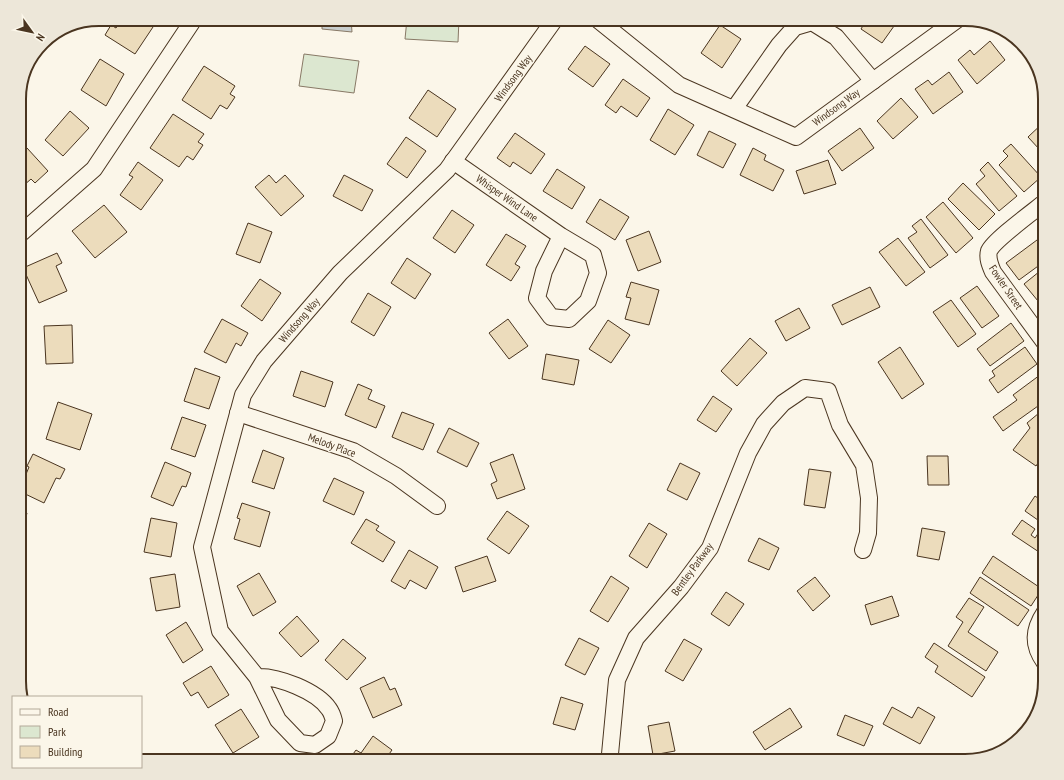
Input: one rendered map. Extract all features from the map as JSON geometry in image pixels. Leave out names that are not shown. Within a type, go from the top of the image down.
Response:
[{"type":"street","points":[[26,229],[94,169],[189,26]]},
{"type":"street","name":"Windsong Way","points":[[257,677],[269,676],[284,681],[310,693],[323,702],[330,710],[334,721],[328,736],[315,745],[300,743],[278,720],[257,677],[220,631],[202,547],[243,395],[264,361],[340,273],[447,170],[550,26]]},
{"type":"street","name":"Windsong Way","points":[[606,26],[679,85],[796,137],[948,26]]},
{"type":"street","points":[[734,110],[783,40],[795,27],[798,26]]},
{"type":"street","points":[[819,26],[836,36],[873,81]]},
{"type":"street","name":"Whisper Wind Lane","points":[[454,161],[561,236],[593,255],[598,273],[588,301],[569,319],[551,317],[537,298],[544,271],[561,236]]},
{"type":"street","name":"Fowler Street","points":[[1038,208],[996,242],[990,251],[988,261],[993,272],[1038,333]]},
{"type":"street","name":"Bentley Parkway","points":[[610,754],[617,680],[636,638],[681,587],[710,548],[748,453],[764,424],[783,403],[805,388],[828,391],[840,425],[864,465],[869,498],[868,533],[863,550]]},
{"type":"street","name":"Melody Place","points":[[238,413],[353,451],[396,476],[438,506]]},
{"type":"street","points":[[1038,625],[1036,629],[1035,642],[1038,653]]},
{"type":"green space","points":[[406,26],[459,26],[458,42],[405,39]]},
{"type":"green space","points":[[304,54],[359,61],[354,93],[299,86]]},
{"type":"shaded area","points":[[322,26],[352,26],[352,32],[322,29]]},
{"type":"building","points":[[110,26],[116,28],[117,26],[154,26],[135,54],[105,35]]},
{"type":"building","points":[[719,26],[741,39],[722,68],[701,53]]},
{"type":"building","points":[[863,26],[894,26],[882,43],[861,29]]},
{"type":"building","points":[[990,41],[1005,60],[977,84],[958,60],[970,50],[974,55]]},
{"type":"building","points":[[585,46],[610,64],[593,87],[568,69]]},
{"type":"building","points":[[100,59],[124,74],[106,106],[81,90]]},
{"type":"building","points":[[204,66],[235,86],[230,94],[235,97],[227,109],[220,105],[211,119],[182,100]]},
{"type":"building","points":[[949,72],[963,92],[933,114],[915,89],[928,80],[932,85]]},
{"type":"building","points":[[623,79],[650,98],[637,117],[621,106],[616,113],[605,105]]},
{"type":"building","points":[[428,90],[456,109],[437,137],[409,118]]},
{"type":"building","points":[[901,98],[918,117],[893,139],[877,121]]},
{"type":"building","points":[[668,109],[694,125],[675,155],[650,140]]},
{"type":"building","points":[[70,111],[89,128],[63,156],[45,140]]},
{"type":"building","points":[[173,114],[204,134],[198,142],[203,145],[193,160],[187,156],[179,167],[150,148]]},
{"type":"building","points":[[860,128],[874,148],[842,171],[828,151]]},
{"type":"building","points":[[1038,128],[1038,148],[1028,137]]},
{"type":"building","points":[[709,131],[736,144],[723,168],[697,155]]},
{"type":"building","points":[[515,133],[545,154],[531,174],[513,162],[510,167],[497,158]]},
{"type":"building","points":[[406,137],[426,151],[407,178],[387,164]]},
{"type":"building","points":[[1011,144],[1038,174],[1038,180],[1024,192],[999,165],[1008,156],[1003,151]]},
{"type":"building","points":[[27,148],[48,171],[35,183],[31,179],[26,183]]},
{"type":"building","points":[[753,148],[766,155],[764,160],[784,170],[773,191],[740,175]]},
{"type":"building","points":[[828,160],[836,184],[804,194],[796,171]]},
{"type":"building","points":[[138,162],[163,180],[141,210],[120,195],[133,177],[129,175]]},
{"type":"building","points":[[988,162],[1017,196],[999,211],[976,184],[985,176],[980,170]]},
{"type":"building","points":[[557,169],[585,187],[572,209],[543,191]]},
{"type":"building","points":[[269,175],[276,183],[285,175],[304,196],[281,216],[255,187]]},
{"type":"building","points":[[344,175],[373,190],[362,211],[333,196]]},
{"type":"building","points":[[963,183],[995,214],[979,230],[948,199]]},
{"type":"building","points":[[600,199],[629,217],[615,240],[586,222]]},
{"type":"building","points":[[943,202],[973,238],[956,253],[926,217]]},
{"type":"building","points":[[104,205],[127,232],[95,258],[72,231]]},
{"type":"building","points":[[452,210],[474,225],[455,253],[433,238]]},
{"type":"building","points":[[921,219],[948,255],[930,268],[908,238],[917,232],[912,226]]},
{"type":"building","points":[[248,223],[272,232],[260,263],[236,254]]},
{"type":"building","points":[[649,231],[661,262],[638,271],[626,240]]},
{"type":"building","points":[[506,234],[526,246],[515,264],[520,267],[511,281],[486,265]]},
{"type":"building","points":[[898,238],[925,272],[906,286],[879,252]]},
{"type":"building","points":[[1037,240],[1038,241],[1038,266],[1019,280],[1006,263]]},
{"type":"building","points":[[57,253],[62,263],[56,266],[67,291],[39,303],[26,275],[26,267]]},
{"type":"building","points":[[407,258],[431,274],[415,299],[391,283]]},
{"type":"building","points":[[1038,273],[1038,301],[1024,284]]},
{"type":"building","points":[[260,279],[281,293],[262,321],[241,306]]},
{"type":"building","points":[[631,282],[659,290],[649,325],[625,319],[631,298],[626,297]]},
{"type":"building","points":[[977,286],[999,316],[982,328],[960,298]]},
{"type":"building","points":[[870,287],[880,307],[842,325],[832,305]]},
{"type":"building","points":[[368,293],[391,307],[374,336],[351,322]]},
{"type":"building","points":[[951,300],[976,334],[958,347],[933,312]]},
{"type":"building","points":[[799,308],[810,328],[786,341],[775,321]]},
{"type":"building","points":[[222,319],[248,333],[241,346],[236,343],[226,363],[204,352]]},
{"type":"building","points":[[508,319],[528,346],[509,359],[489,333]]},
{"type":"building","points":[[608,320],[630,335],[611,363],[589,349]]},
{"type":"building","points":[[1011,323],[1024,341],[990,366],[977,349]]},
{"type":"building","points":[[72,325],[73,363],[46,364],[44,326]]},
{"type":"building","points":[[750,338],[767,353],[737,386],[721,371]]},
{"type":"building","points":[[900,347],[924,384],[902,399],[878,362]]},
{"type":"building","points":[[1025,347],[1037,364],[998,393],[989,380],[995,376],[992,371]]},
{"type":"building","points":[[546,354],[579,360],[574,385],[542,379]]},
{"type":"building","points":[[195,368],[220,377],[209,409],[184,401]]},
{"type":"building","points":[[301,371],[333,382],[325,407],[293,396]]},
{"type":"building","points":[[1038,376],[1038,406],[1003,431],[993,417],[1017,400],[1013,395]]},
{"type":"building","points":[[358,384],[372,390],[368,399],[385,406],[376,428],[345,415]]},
{"type":"building","points":[[713,396],[732,409],[716,432],[697,420]]},
{"type":"building","points":[[58,402],[92,414],[80,450],[46,439]]},
{"type":"building","points":[[402,412],[434,424],[423,450],[392,437]]},
{"type":"building","points":[[1038,414],[1038,463],[1036,466],[1013,450],[1030,428],[1027,423]]},
{"type":"building","points":[[182,417],[206,425],[195,457],[171,449]]},
{"type":"building","points":[[449,428],[479,443],[467,467],[437,452]]},
{"type":"building","points":[[263,450],[284,458],[274,489],[252,482]]},
{"type":"building","points":[[33,454],[65,469],[60,479],[56,478],[44,503],[26,494],[26,474],[29,467],[27,466]]},
{"type":"building","points":[[513,454],[525,489],[497,499],[491,484],[497,481],[490,463]]},
{"type":"building","points":[[927,456],[948,456],[949,485],[928,485]]},
{"type":"building","points":[[165,462],[191,473],[186,487],[182,486],[173,506],[151,497]]},
{"type":"building","points":[[680,463],[700,473],[687,500],[667,490]]},
{"type":"building","points":[[809,469],[831,472],[825,508],[804,505]]},
{"type":"building","points":[[334,478],[364,492],[354,515],[323,501]]},
{"type":"building","points":[[1035,496],[1038,498],[1038,520],[1025,511]]},
{"type":"building","points":[[242,503],[270,512],[260,547],[234,539],[240,519],[237,518]]},
{"type":"building","points":[[507,511],[529,526],[509,554],[487,539]]},
{"type":"building","points":[[151,518],[177,523],[171,557],[144,552]]},
{"type":"building","points":[[366,519],[379,526],[376,530],[395,542],[383,562],[351,543]]},
{"type":"building","points":[[1022,520],[1035,529],[1031,535],[1035,538],[1038,534],[1038,551],[1012,534]]},
{"type":"building","points":[[649,523],[667,534],[647,568],[629,556]]},
{"type":"building","points":[[922,528],[945,532],[939,560],[917,556]]},
{"type":"building","points":[[759,538],[779,548],[769,570],[748,561]]},
{"type":"building","points":[[409,550],[438,567],[426,589],[410,580],[405,589],[391,581]]},
{"type":"building","points":[[487,556],[496,581],[463,592],[455,567]]},
{"type":"building","points":[[993,556],[1038,586],[1038,595],[1031,606],[982,573]]},
{"type":"building","points":[[259,573],[276,602],[253,616],[237,586]]},
{"type":"building","points":[[175,574],[180,607],[156,611],[150,578]]},
{"type":"building","points":[[611,576],[629,588],[608,622],[590,611]]},
{"type":"building","points":[[815,577],[830,596],[813,611],[797,591]]},
{"type":"building","points":[[980,577],[1029,610],[1018,626],[970,593]]},
{"type":"building","points":[[726,592],[744,604],[729,626],[711,614]]},
{"type":"building","points":[[892,596],[899,616],[871,625],[865,605]]},
{"type":"building","points":[[969,598],[984,607],[968,632],[998,652],[986,671],[948,646],[963,622],[956,617]]},
{"type":"building","points":[[297,616],[319,641],[301,657],[279,633]]},
{"type":"building","points":[[186,622],[203,650],[183,663],[166,635]]},
{"type":"building","points":[[579,638],[599,648],[585,675],[565,665]]},
{"type":"building","points":[[343,639],[366,658],[347,680],[325,660]]},
{"type":"building","points":[[684,639],[702,649],[683,681],[665,671]]},
{"type":"building","points":[[934,643],[985,677],[972,697],[935,672],[938,666],[925,657]]},
{"type":"building","points":[[211,666],[229,695],[208,708],[198,692],[191,696],[183,683]]},
{"type":"building","points":[[384,677],[390,690],[395,688],[402,705],[373,718],[360,688]]},
{"type":"building","points":[[561,697],[583,704],[575,730],[553,724]]},
{"type":"building","points":[[892,707],[912,718],[918,707],[935,717],[920,744],[883,724]]},
{"type":"building","points":[[790,708],[802,727],[765,750],[753,732]]},
{"type":"building","points":[[241,709],[259,737],[233,753],[215,725]]},
{"type":"building","points":[[845,715],[873,726],[864,746],[837,735]]},
{"type":"building","points":[[669,722],[675,751],[653,754],[648,726]]},
{"type":"building","points":[[373,736],[392,750],[389,754],[353,754],[356,750],[361,753]]}]
